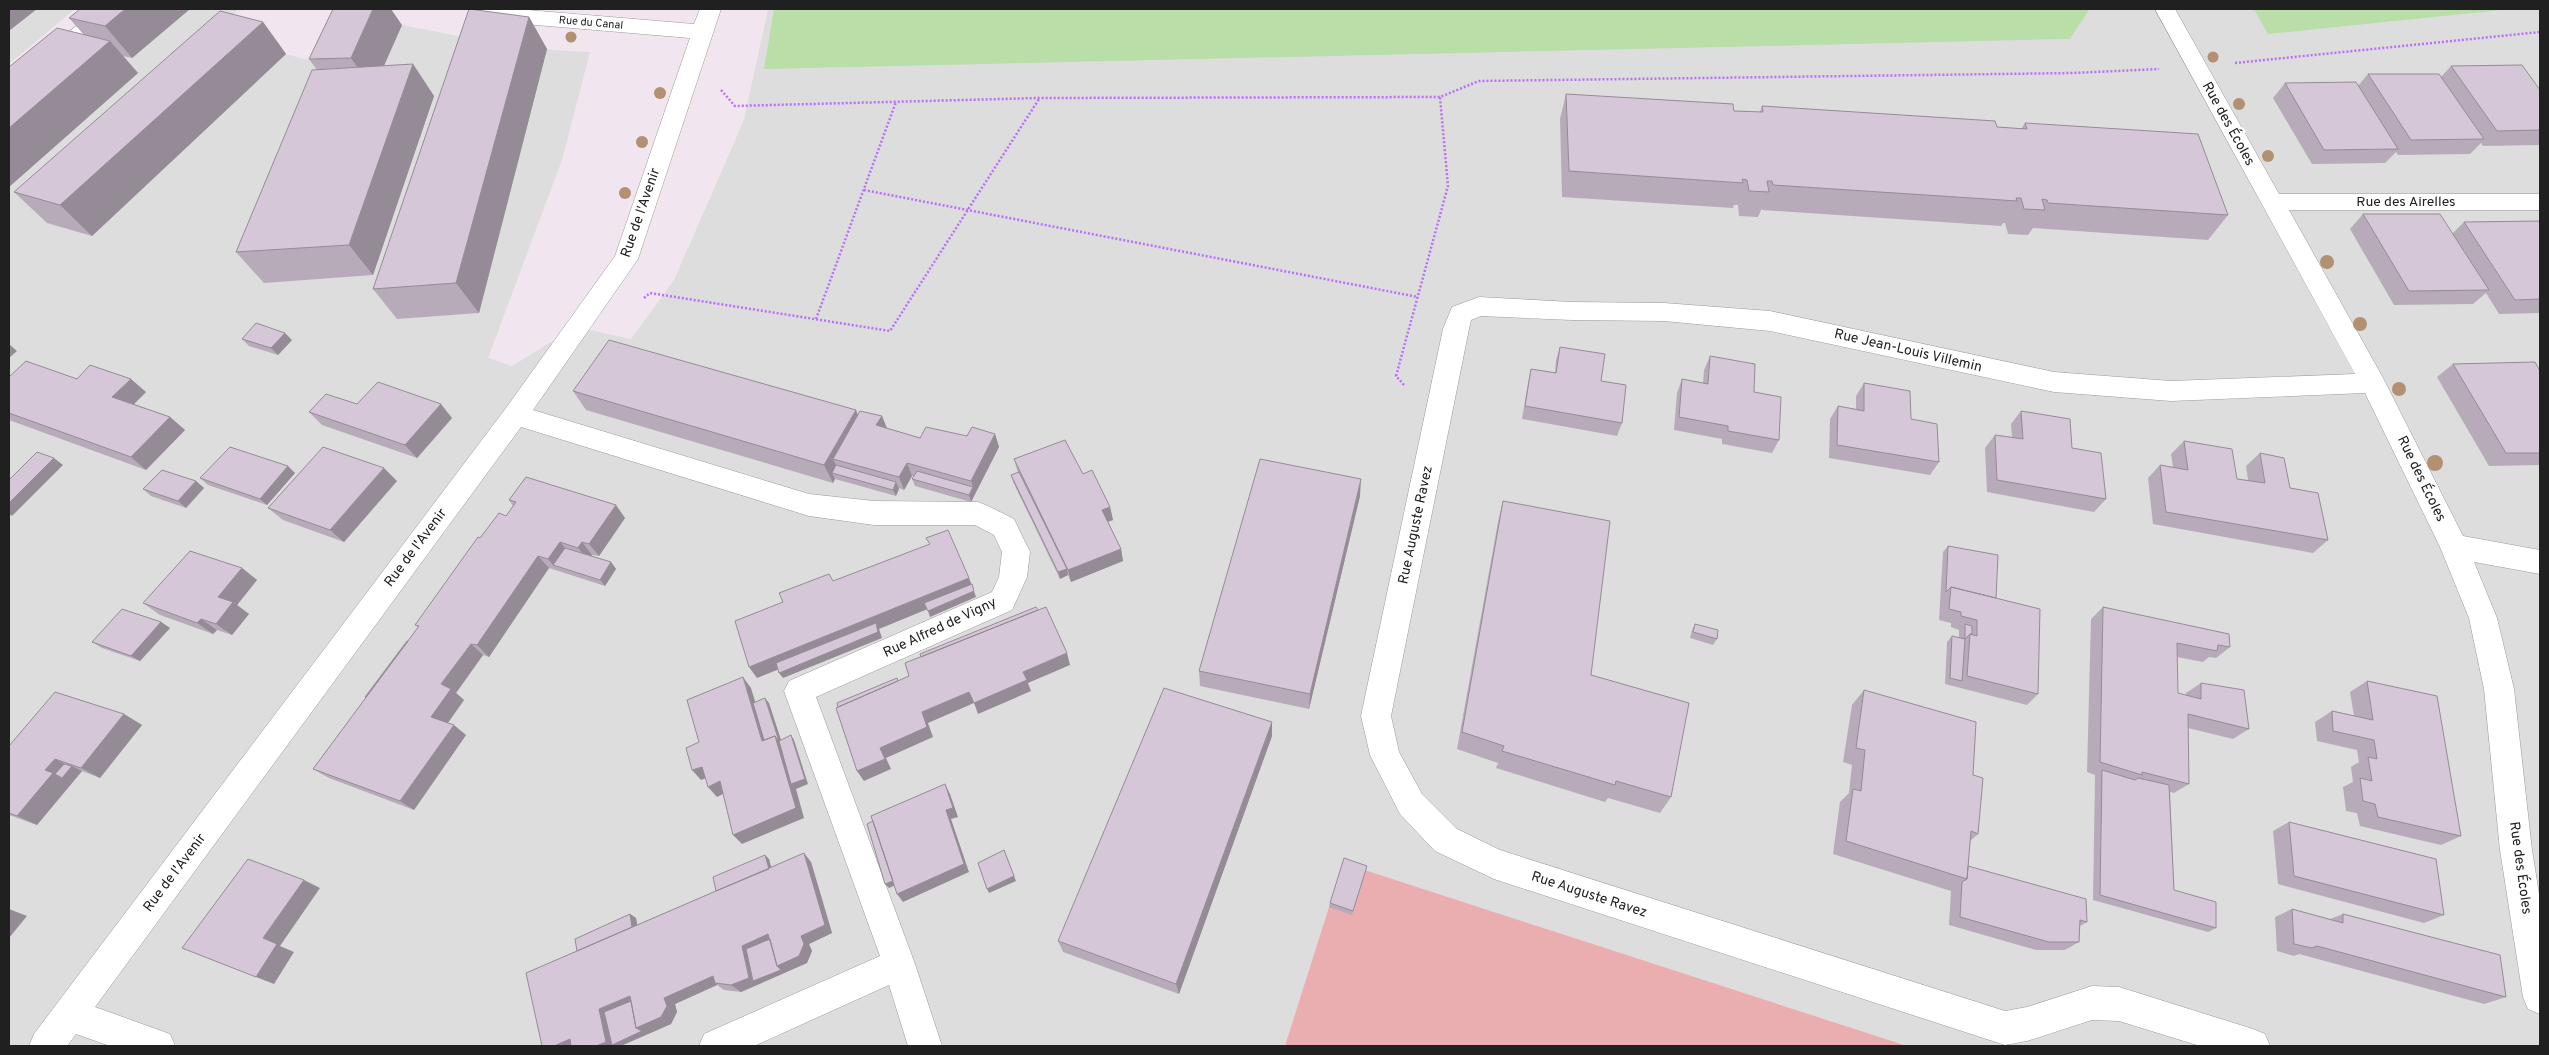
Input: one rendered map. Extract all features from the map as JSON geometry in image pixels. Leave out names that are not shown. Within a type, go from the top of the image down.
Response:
[{"type":"street","points":[[9,94],[110,9]]},
{"type":"street","name":"Rue du Canal","points":[[480,9],[524,17],[702,32]]},
{"type":"street","name":"Rue de l'Avenir","points":[[46,1046],[515,415],[626,259],[710,9]]},
{"type":"street","name":"Rue des Écoles","points":[[2165,9],[2373,383],[2454,546],[2483,618],[2499,689],[2516,850],[2540,997]]},
{"type":"street","name":"Rue des Airelles","points":[[2272,202],[2540,202]]},
{"type":"street","name":"Rue Jean-Louis Villemin","points":[[1456,329],[1461,314],[1479,306],[1572,311],[1664,312],[1770,321],[2054,382],[2171,391],[2373,383]]},
{"type":"street","name":"Rue Auguste Ravez","points":[[1456,329],[1376,716],[1385,755],[1411,804],[1446,840],[1494,864],[2005,1028],[2027,1024],[2092,1003],[2119,1004],[2253,1046]]},
{"type":"street","name":"Rue Alfred de Vigny","points":[[515,415],[809,505],[874,513],[978,514],[1004,527],[1016,552],[1013,577],[1002,601],[799,691],[899,964],[925,1046]]},
{"type":"street","points":[[2454,546],[2540,562]]},
{"type":"street","points":[[716,1046],[899,964]]},
{"type":"street","points":[[69,1015],[158,1046]]},
{"type":"path","points":[[685,84],[717,86],[735,106],[1040,98],[1440,97],[1478,81],[2073,73],[2196,67],[2540,32]]},
{"type":"path","points":[[1408,391],[1396,376],[1448,186],[1440,97]]},
{"type":"path","points":[[643,299],[650,294],[890,331],[1040,98]]},
{"type":"path","points":[[816,320],[896,102]]},
{"type":"path","points":[[864,190],[1418,297]]},
{"type":"shaded area","points":[[9,9],[75,9],[9,64]]},
{"type":"shaded area","points":[[146,9],[239,9],[209,35],[313,61],[352,15],[488,42],[538,49],[590,52],[562,160],[488,358],[512,366],[576,327],[631,339],[674,280],[744,120],[768,9],[2540,9],[2540,1046],[9,1046],[9,125]]},
{"type":"shaded area","points":[[774,9],[2089,10],[2070,39],[764,69]]},
{"type":"shaded area","points":[[2254,9],[2511,9],[2268,34]]},
{"type":"shaded area","points":[[1343,863],[1907,1046],[1285,1046]]},
{"type":"building","points":[[80,9],[125,9],[105,26],[69,18]]},
{"type":"building","points":[[333,9],[373,9],[351,58],[309,59]]},
{"type":"building","points":[[469,9],[529,17],[456,283],[373,289]]},
{"type":"building","points":[[220,11],[263,22],[60,205],[14,192]]},
{"type":"building","points":[[57,28],[110,41],[9,128],[9,67]]},
{"type":"building","points":[[413,64],[349,245],[236,252],[312,70]]},
{"type":"building","points":[[2522,65],[2540,90],[2540,130],[2497,131],[2451,66]]},
{"type":"building","points":[[2368,74],[2439,74],[2484,139],[2411,140]]},
{"type":"building","points":[[2356,82],[2398,149],[2324,150],[2285,83]]},
{"type":"building","points":[[1566,94],[1733,104],[1734,111],[1763,112],[1762,106],[1995,121],[1997,127],[2027,129],[2025,123],[2198,134],[2228,215],[2048,203],[2047,200],[2042,199],[2045,210],[2024,209],[2021,198],[2016,198],[2017,201],[1773,185],[1772,181],[1767,181],[1769,192],[1749,191],[1747,180],[1742,179],[1743,183],[1569,171]]},
{"type":"building","points":[[2363,214],[2440,214],[2489,290],[2409,291]]},
{"type":"building","points":[[2540,221],[2540,299],[2515,300],[2464,222]]},
{"type":"building","points":[[256,323],[285,333],[271,348],[242,339]]},
{"type":"building","points":[[609,340],[856,410],[824,465],[573,391]]},
{"type":"building","points":[[1560,347],[1605,354],[1601,381],[1626,385],[1622,423],[1525,406],[1531,369],[1556,373]]},
{"type":"building","points":[[1710,356],[1755,364],[1754,392],[1781,397],[1779,440],[1728,431],[1728,426],[1679,417],[1682,379],[1708,384]]},
{"type":"building","points":[[26,361],[77,379],[90,365],[131,379],[112,397],[170,417],[131,457],[9,413],[9,377]]},
{"type":"building","points":[[2535,362],[2540,371],[2540,453],[2506,453],[2453,364]]},
{"type":"building","points":[[378,382],[441,404],[405,445],[309,412],[326,394],[357,404]]},
{"type":"building","points":[[1864,383],[1910,391],[1911,419],[1937,424],[1939,462],[1837,445],[1838,406],[1864,411]]},
{"type":"building","points":[[860,411],[882,416],[876,425],[920,438],[926,427],[967,436],[972,427],[995,434],[971,481],[907,463],[899,477],[833,459]]},
{"type":"building","points":[[2021,411],[2070,419],[2072,448],[2101,453],[2106,499],[1997,480],[1995,435],[2023,439]]},
{"type":"building","points":[[1065,440],[1083,474],[1092,470],[1110,507],[1102,510],[1121,549],[1068,570],[1014,459]]},
{"type":"building","points":[[2184,441],[2232,449],[2237,479],[2265,483],[2260,453],[2284,458],[2290,488],[2318,493],[2328,540],[2166,512],[2160,465],[2188,470]]},
{"type":"building","points":[[230,447],[288,466],[260,499],[200,478]]},
{"type":"building","points":[[323,447],[384,468],[330,530],[268,508]]},
{"type":"building","points":[[37,452],[54,458],[9,503],[9,480]]},
{"type":"building","points":[[1260,459],[1361,479],[1310,694],[1199,671]]},
{"type":"building","points":[[836,465],[896,482],[893,490],[832,473]]},
{"type":"building","points":[[162,470],[196,481],[178,501],[143,489]]},
{"type":"building","points":[[917,471],[973,487],[969,495],[912,479]]},
{"type":"building","points":[[1019,472],[1067,569],[1058,572],[1011,475]]},
{"type":"building","points":[[526,477],[616,505],[589,544],[582,542],[578,548],[560,542],[548,559],[538,556],[477,645],[471,644],[441,684],[451,689],[431,717],[454,725],[400,801],[313,769],[419,626],[415,625],[478,537],[480,538],[499,513],[506,516],[516,502],[509,500]]},
{"type":"building","points":[[1503,501],[1610,521],[1591,675],[1689,703],[1671,797],[1616,781],[1615,785],[1502,751],[1504,746],[1462,732]]},
{"type":"building","points":[[948,530],[969,578],[749,667],[735,621],[783,602],[779,593],[829,574],[833,581],[930,544],[926,538]]},
{"type":"building","points":[[1948,546],[1998,555],[1996,598],[1951,587],[1946,592]]},
{"type":"building","points":[[565,548],[611,562],[600,580],[553,565]]},
{"type":"building","points":[[190,551],[242,568],[218,597],[233,602],[216,624],[201,619],[197,623],[143,603]]},
{"type":"building","points":[[972,584],[974,591],[928,611],[924,603]]},
{"type":"building","points":[[1951,587],[2040,609],[2038,694],[1967,676],[1970,634],[1977,636],[1977,620],[1961,616],[1961,612],[1949,609]]},
{"type":"building","points":[[1036,607],[1038,610],[921,657],[920,654]]},
{"type":"building","points":[[1046,607],[1067,653],[1023,672],[1027,680],[974,703],[969,692],[922,712],[927,727],[880,748],[885,759],[857,771],[836,708],[909,676],[905,663]]},
{"type":"building","points":[[2103,607],[2229,634],[2230,647],[2218,645],[2217,651],[2177,643],[2178,693],[2201,699],[2201,683],[2244,690],[2249,729],[2188,714],[2189,784],[2142,772],[2142,775],[2100,762]]},
{"type":"building","points":[[122,609],[161,622],[131,656],[92,642]]},
{"type":"building","points":[[876,623],[878,632],[779,673],[776,663]]},
{"type":"building","points":[[1695,624],[1718,630],[1717,639],[1693,632]]},
{"type":"building","points":[[1965,624],[1972,626],[1972,634],[1965,639]]},
{"type":"building","points":[[1952,636],[1965,639],[1962,681],[1950,678]]},
{"type":"building","points":[[407,641],[408,641],[365,697]]},
{"type":"building","points":[[743,677],[762,741],[775,736],[796,808],[733,835],[720,781],[708,787],[702,767],[692,770],[686,748],[699,742],[687,700]]},
{"type":"building","points":[[897,678],[898,681],[838,707],[837,703]]},
{"type":"building","points":[[2367,681],[2437,696],[2461,836],[2378,817],[2375,804],[2363,801],[2360,778],[2372,781],[2368,757],[2377,759],[2374,740],[2333,731],[2332,711],[2373,720]]},
{"type":"building","points":[[1164,688],[1272,722],[1176,984],[1058,941]]},
{"type":"building","points":[[1864,690],[1976,722],[1973,775],[1983,778],[1978,834],[1971,831],[1967,879],[1846,841],[1853,789],[1861,791],[1865,750],[1856,748]]},
{"type":"building","points":[[55,692],[124,714],[81,768],[55,759],[45,770],[53,773],[17,816],[9,813],[9,746]]},
{"type":"building","points":[[765,698],[779,741],[775,736],[764,740],[753,703]]},
{"type":"building","points":[[791,735],[805,779],[791,784],[779,741]]},
{"type":"building","points":[[64,764],[72,766],[62,778],[55,774]]},
{"type":"building","points":[[2102,770],[2135,780],[2138,778],[2169,785],[2174,890],[2216,902],[2216,928],[2100,895]]},
{"type":"building","points":[[945,784],[953,808],[946,810],[964,864],[897,894],[871,816]]},
{"type":"building","points":[[873,821],[893,881],[885,884],[867,824]]},
{"type":"building","points":[[2289,822],[2436,859],[2444,915],[2294,876]]},
{"type":"building","points":[[1004,850],[1014,876],[987,889],[978,863]]},
{"type":"building","points":[[804,853],[825,925],[801,936],[804,944],[799,956],[777,966],[768,934],[742,946],[749,978],[731,985],[715,983],[713,976],[664,998],[667,1006],[661,1017],[636,1028],[630,996],[599,1009],[606,1042],[596,1046],[571,1046],[570,1039],[554,1046],[542,1046],[526,973]]},
{"type":"building","points":[[765,855],[769,869],[716,891],[713,877]]},
{"type":"building","points":[[1344,858],[1367,866],[1353,911],[1330,903]]},
{"type":"building","points":[[248,859],[304,880],[263,938],[277,944],[256,977],[182,948]]},
{"type":"building","points":[[1968,866],[2086,899],[2087,922],[2080,920],[2079,942],[2049,942],[1960,917],[1962,882],[1967,879]]},
{"type":"building","points":[[2292,909],[2343,923],[2343,914],[2500,955],[2506,997],[2317,946],[2312,948],[2294,944]]},
{"type":"building","points":[[630,914],[632,927],[577,951],[575,939]]},
{"type":"building","points":[[770,939],[777,966],[781,970],[753,981],[746,949]]},
{"type":"building","points":[[631,1001],[636,1028],[642,1031],[612,1045],[604,1012]]}]
